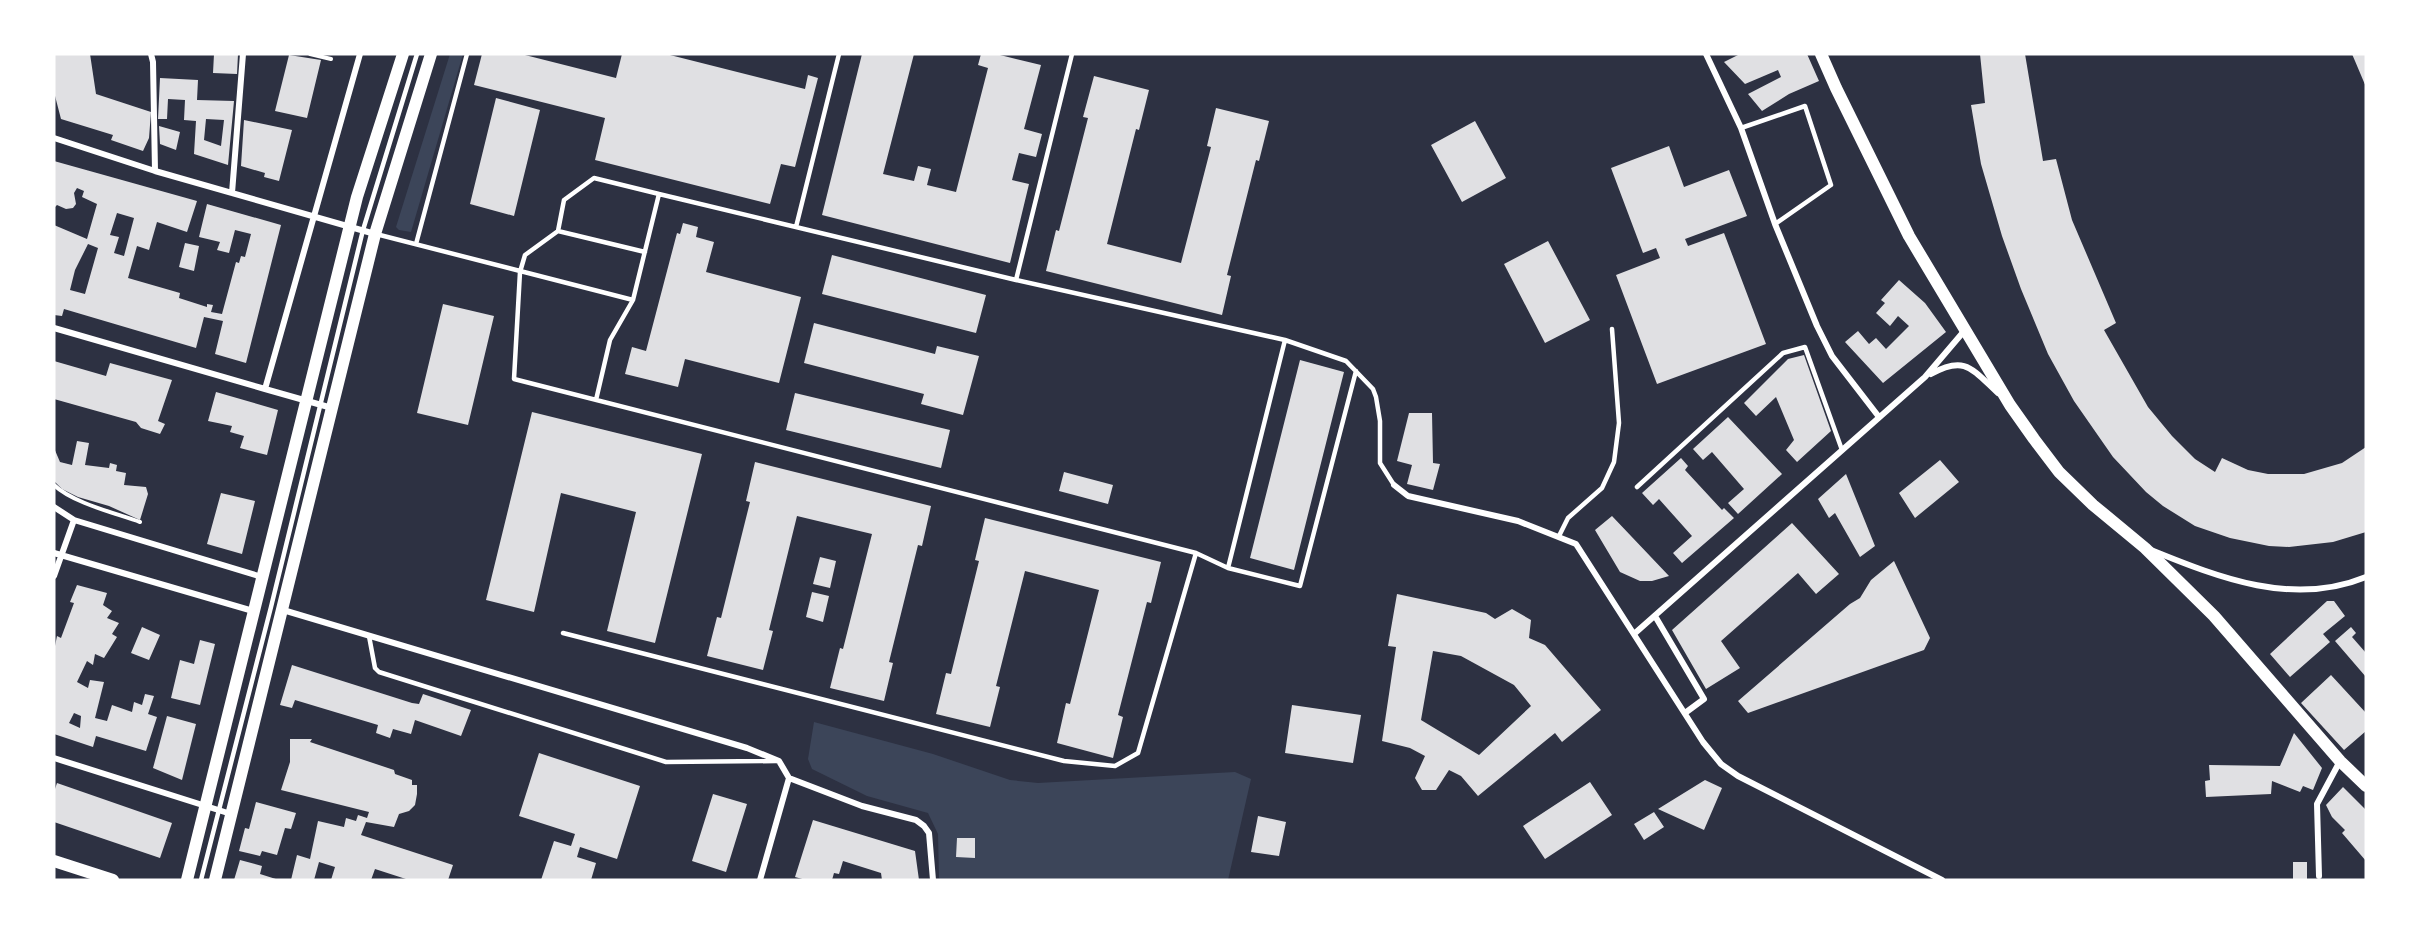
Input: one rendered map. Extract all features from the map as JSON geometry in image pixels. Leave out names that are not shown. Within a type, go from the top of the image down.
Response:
[{"type":"main road","points":[[187,880],[350,226],[403,54]]},
{"type":"main road","points":[[214,880],[225,812],[283,610],[329,424],[327,406],[369,232],[422,86],[431,54]]},
{"type":"main road","points":[[1821,54],[1909,236],[2010,405],[2060,472],[2092,505],[2145,548],[2214,616],[2340,761],[2366,786]]},
{"type":"main road","points":[[54,861],[113,880]]},
{"type":"street","points":[[151,54],[155,171]]},
{"type":"street","points":[[232,193],[243,54]]},
{"type":"street","points":[[265,389],[360,54]]},
{"type":"street","points":[[1706,54],[1740,128],[1816,326],[1832,356],[1879,417]]},
{"type":"street","points":[[54,138],[155,171],[369,232]]},
{"type":"street","points":[[54,328],[327,406]]},
{"type":"street","points":[[1634,634],[1925,377],[1966,329]]},
{"type":"street","points":[[1925,377],[1946,366],[1961,365],[1980,376],[2010,405]]},
{"type":"street","points":[[1394,485],[1408,496],[1518,521],[1576,544],[1713,756],[1733,773],[1942,880]]},
{"type":"street","points":[[54,507],[74,520],[262,578]]},
{"type":"street","points":[[54,576],[74,520]]},
{"type":"street","points":[[2145,548],[2187,565],[2268,589],[2323,590],[2366,577]]},
{"type":"street","points":[[54,553],[253,611]]},
{"type":"street","points":[[283,610],[638,715],[779,761],[789,778],[862,807],[916,820],[924,826],[929,833],[933,880]]},
{"type":"street","points":[[1655,616],[1704,699],[1685,713]]},
{"type":"street","points":[[54,758],[225,812]]},
{"type":"street","points":[[2319,876],[2317,804],[2340,761]]},
{"type":"street","points":[[760,880],[789,778]]},
{"type":"lane","points":[[417,54],[369,232],[633,300]]},
{"type":"lane","points":[[416,244],[467,54]]},
{"type":"lane","points":[[796,226],[839,54]]},
{"type":"lane","points":[[1016,280],[1072,54]]},
{"type":"lane","points":[[1740,128],[1805,106],[1831,184],[1775,224]]},
{"type":"lane","points":[[1356,371],[1300,586],[1228,568],[1197,554],[514,379],[520,272],[525,255],[558,231],[564,200],[594,178],[1016,280],[1285,340],[1346,361],[1356,371],[1373,389],[1380,422],[1380,463],[1394,485]]},
{"type":"lane","points":[[596,400],[610,340],[633,300],[659,194]]},
{"type":"lane","points":[[558,231],[645,252]]},
{"type":"lane","points":[[1559,536],[1568,518],[1602,488],[1614,462],[1619,423],[1612,329]]},
{"type":"lane","points":[[1228,568],[1285,340]]},
{"type":"lane","points":[[1636,487],[1783,353],[1805,348],[1842,450]]},
{"type":"lane","points":[[201,880],[225,812],[327,406]]},
{"type":"lane","points":[[563,633],[1064,760],[1115,766],[1138,753],[1197,554]]},
{"type":"lane","points":[[369,636],[375,668],[379,672],[656,759],[681,763],[779,761]]},
{"type":"path","points":[[310,54],[331,59]]},
{"type":"path","points":[[54,485],[78,499],[140,522]]},
{"type":"shaded area","points":[[450,54],[463,54],[411,232],[399,230],[396,227]]},
{"type":"shaded area","points":[[814,722],[933,754],[1010,780],[1038,783],[1235,772],[1251,779],[1228,880],[941,880],[939,878],[938,834],[928,813],[867,796],[812,769],[808,759]]},
{"type":"building","points":[[54,54],[90,54],[96,94],[151,112],[149,138],[143,151],[111,140],[113,135],[61,119],[54,92]]},
{"type":"building","points":[[214,54],[238,54],[237,74],[213,73]]},
{"type":"building","points":[[482,54],[521,54],[616,78],[622,54],[666,54],[805,89],[808,75],[818,78],[795,167],[781,164],[770,204],[595,160],[605,118],[474,85]]},
{"type":"building","points":[[862,54],[914,54],[883,174],[914,181],[918,166],[931,169],[927,185],[956,192],[988,68],[978,65],[981,54],[996,54],[1041,65],[1024,129],[1042,134],[1036,157],[1019,153],[1012,180],[1029,184],[1010,263],[822,215]]},
{"type":"building","points":[[1740,54],[1807,54],[1819,81],[1789,94],[1762,111],[1748,94],[1781,77],[1778,70],[1745,84],[1724,62]]},
{"type":"building","points":[[1980,54],[2025,54],[2043,161],[2056,159],[2072,220],[2116,323],[2104,330],[2148,407],[2195,459],[2215,472],[2222,458],[2248,470],[2268,474],[2304,474],[2342,463],[2366,447],[2366,532],[2333,542],[2289,547],[2269,546],[2230,538],[2195,526],[2163,506],[2146,492],[2113,457],[2074,401],[2048,354],[2002,236],[1981,164],[1971,105],[1985,103]]},
{"type":"building","points":[[2352,54],[2366,54],[2366,87],[2355,61]]},
{"type":"building","points":[[289,55],[321,60],[307,118],[275,111]]},
{"type":"building","points":[[1094,76],[1149,90],[1139,130],[1136,129],[1107,244],[1181,263],[1211,147],[1207,146],[1216,108],[1269,121],[1259,161],[1256,160],[1227,275],[1231,276],[1222,315],[1046,271],[1056,230],[1059,231],[1088,118],[1083,117]]},
{"type":"building","points":[[160,78],[198,80],[197,100],[234,101],[228,165],[194,154],[196,121],[184,120],[185,100],[168,99],[167,119],[158,119]],"holes":[[[206,119],[224,120],[221,146],[204,140]]]},
{"type":"building","points":[[496,98],[540,110],[514,216],[470,204]]},
{"type":"building","points":[[244,120],[292,130],[279,181],[264,177],[265,173],[241,166]]},
{"type":"building","points":[[1475,121],[1506,178],[1462,202],[1431,145]]},
{"type":"building","points":[[159,126],[180,132],[176,150],[160,144]]},
{"type":"building","points":[[1669,146],[1684,187],[1729,170],[1747,216],[1685,239],[1688,246],[1724,233],[1766,344],[1657,384],[1616,275],[1660,258],[1656,248],[1643,253],[1611,168]]},
{"type":"building","points":[[54,161],[197,201],[187,232],[157,222],[149,250],[137,246],[128,278],[180,293],[179,298],[207,307],[207,304],[213,305],[211,312],[222,314],[236,262],[239,263],[241,256],[245,257],[251,234],[235,230],[229,253],[217,250],[220,242],[199,237],[207,204],[281,225],[246,363],[215,354],[223,321],[204,317],[196,348],[64,309],[62,316],[54,315],[54,225],[87,239],[97,204],[82,197],[84,191],[77,188],[74,193],[76,204],[73,208],[66,209],[57,205],[54,208]],"holes":[[[117,213],[134,218],[124,256],[114,253],[119,237],[110,235]],[[88,244],[98,248],[85,294],[70,290],[75,270]]]},
{"type":"building","points":[[683,223],[698,227],[696,237],[714,242],[706,272],[801,297],[779,383],[685,359],[678,387],[625,374],[632,347],[646,351],[677,233],[680,234]]},
{"type":"building","points":[[1548,241],[1590,320],[1545,343],[1504,264]]},
{"type":"building","points":[[185,243],[199,246],[194,271],[179,267]]},
{"type":"building","points":[[832,255],[986,295],[976,333],[822,294]]},
{"type":"building","points":[[1899,280],[1925,303],[1946,332],[1883,383],[1845,342],[1858,331],[1869,344],[1876,338],[1886,349],[1909,326],[1898,316],[1890,326],[1876,313],[1885,303],[1881,300]]},
{"type":"building","points":[[443,304],[494,316],[468,425],[417,413]]},
{"type":"building","points":[[814,323],[935,354],[937,346],[979,356],[963,415],[921,404],[924,394],[804,363]]},
{"type":"building","points":[[1804,355],[1831,431],[1797,462],[1786,450],[1794,440],[1776,397],[1756,416],[1744,403],[1788,359]]},
{"type":"building","points":[[1300,360],[1344,372],[1294,570],[1250,558]]},
{"type":"building","points":[[54,361],[106,376],[110,363],[172,380],[158,421],[165,424],[160,434],[141,428],[136,422],[54,399]]},
{"type":"building","points":[[216,392],[278,410],[267,455],[240,448],[244,436],[230,432],[232,426],[208,421]]},
{"type":"building","points":[[795,393],[950,430],[941,468],[786,430]]},
{"type":"building","points":[[532,412],[702,454],[655,643],[607,631],[636,512],[561,493],[534,612],[486,600]]},
{"type":"building","points":[[1409,413],[1432,413],[1433,463],[1440,464],[1433,490],[1407,484],[1412,465],[1397,461]]},
{"type":"building","points":[[1728,417],[1782,474],[1738,514],[1728,503],[1744,489],[1712,452],[1703,460],[1693,449]]},
{"type":"building","points":[[77,441],[89,443],[85,465],[109,468],[110,463],[117,465],[116,471],[126,473],[124,485],[146,487],[148,494],[140,520],[109,506],[78,497],[62,489],[54,481],[54,448],[60,462],[72,465]]},
{"type":"building","points":[[1681,458],[1688,466],[1685,470],[1722,510],[1724,508],[1734,518],[1682,563],[1673,553],[1692,536],[1659,499],[1653,505],[1642,493]]},
{"type":"building","points":[[1940,460],[1959,482],[1915,518],[1899,493]]},
{"type":"building","points":[[755,462],[931,506],[922,546],[918,545],[889,662],[893,663],[884,701],[830,688],[840,648],[843,649],[872,534],[797,516],[769,630],[773,631],[763,670],[707,656],[717,617],[721,618],[750,502],[746,501]]},
{"type":"building","points":[[1064,472],[1113,485],[1108,504],[1059,491]]},
{"type":"building","points":[[1846,474],[1875,546],[1860,557],[1835,513],[1829,518],[1818,499]]},
{"type":"building","points":[[221,493],[255,501],[242,554],[207,544]]},
{"type":"building","points":[[1612,516],[1669,576],[1652,581],[1640,581],[1620,572],[1595,530]]},
{"type":"building","points":[[985,518],[1161,562],[1151,603],[1147,602],[1118,715],[1123,717],[1113,758],[1057,743],[1066,703],[1070,704],[1099,590],[1025,571],[996,686],[1000,687],[990,727],[936,714],[946,673],[951,674],[979,561],[975,560]]},
{"type":"building","points":[[1792,523],[1839,574],[1816,594],[1798,573],[1721,641],[1740,668],[1706,689],[1672,630]]},
{"type":"building","points":[[820,557],[836,561],[830,588],[813,584]]},
{"type":"building","points":[[1894,561],[1930,638],[1924,650],[1748,713],[1738,701],[1850,604],[1860,598],[1871,580]]},
{"type":"building","points":[[77,585],[107,593],[103,605],[112,611],[107,618],[119,623],[112,634],[117,637],[104,658],[95,654],[93,665],[87,661],[77,682],[88,688],[90,680],[104,682],[95,718],[107,721],[112,705],[132,712],[134,702],[142,705],[145,694],[154,696],[148,714],[157,717],[146,751],[96,736],[93,747],[54,734],[54,651],[57,636],[61,638],[74,603],[70,602]],"holes":[[[74,713],[81,716],[80,728],[69,723]]]},
{"type":"building","points":[[812,592],[829,596],[823,622],[806,617]]},
{"type":"building","points":[[1397,594],[1486,613],[1495,619],[1512,609],[1531,620],[1529,638],[1545,645],[1601,710],[1562,742],[1555,733],[1478,796],[1461,776],[1449,770],[1436,790],[1422,790],[1415,778],[1425,756],[1410,748],[1382,741],[1396,647],[1388,646]],"holes":[[[1433,651],[1461,656],[1514,685],[1531,706],[1479,755],[1421,720]]]},
{"type":"building","points":[[2327,601],[2334,601],[2345,616],[2323,634],[2330,642],[2290,677],[2270,654]]},
{"type":"building","points":[[142,627],[160,635],[149,660],[131,653]]},
{"type":"building","points":[[2351,627],[2356,633],[2352,637],[2366,653],[2366,677],[2335,641]]},
{"type":"building","points":[[200,640],[215,644],[200,705],[171,698],[180,660],[194,664]]},
{"type":"building","points":[[292,665],[412,703],[419,704],[423,694],[471,710],[461,736],[415,720],[411,734],[393,729],[390,738],[376,733],[378,725],[295,700],[292,708],[280,705]]},
{"type":"building","points":[[2331,675],[2366,713],[2366,731],[2344,750],[2301,703]]},
{"type":"building","points":[[1292,705],[1361,715],[1353,763],[1285,753]]},
{"type":"building","points":[[167,716],[196,724],[182,780],[153,768]]},
{"type":"building","points":[[2294,733],[2322,768],[2313,790],[2303,786],[2300,792],[2272,781],[2271,794],[2206,797],[2205,781],[2210,780],[2209,765],[2280,766]]},
{"type":"building","points":[[290,739],[312,739],[310,742],[394,770],[395,774],[412,780],[412,785],[417,785],[415,805],[409,811],[399,814],[394,827],[366,822],[361,835],[453,865],[448,880],[409,880],[375,869],[371,880],[331,880],[335,867],[319,862],[314,880],[291,880],[297,855],[310,859],[318,821],[344,827],[346,818],[356,821],[358,815],[367,818],[369,812],[281,790],[290,762]]},
{"type":"building","points":[[539,753],[640,786],[617,859],[580,847],[577,857],[596,863],[591,880],[541,880],[554,841],[571,846],[575,834],[519,816]]},
{"type":"building","points":[[1705,780],[1722,788],[1704,830],[1658,809]]},
{"type":"building","points":[[1590,782],[1612,815],[1545,859],[1523,826]]},
{"type":"building","points":[[57,783],[172,823],[160,858],[54,822],[54,792]]},
{"type":"building","points":[[2343,787],[2366,810],[2366,861],[2342,833],[2345,830],[2332,817],[2326,805]]},
{"type":"building","points":[[713,794],[747,804],[726,872],[692,861]]},
{"type":"building","points":[[256,802],[296,813],[291,829],[285,828],[277,855],[262,851],[260,856],[239,851],[245,828],[249,829]]},
{"type":"building","points":[[1654,812],[1664,827],[1644,840],[1634,824]]},
{"type":"building","points":[[1258,816],[1286,822],[1279,856],[1251,852]]},
{"type":"building","points":[[813,820],[915,851],[919,880],[882,880],[881,873],[843,861],[839,874],[834,873],[832,880],[806,880],[795,877]]},
{"type":"building","points":[[957,838],[975,838],[975,858],[956,857]]},
{"type":"building","points":[[240,860],[262,866],[260,874],[279,880],[234,880]]},
{"type":"building","points":[[2293,862],[2307,862],[2307,880],[2293,880]]}]
